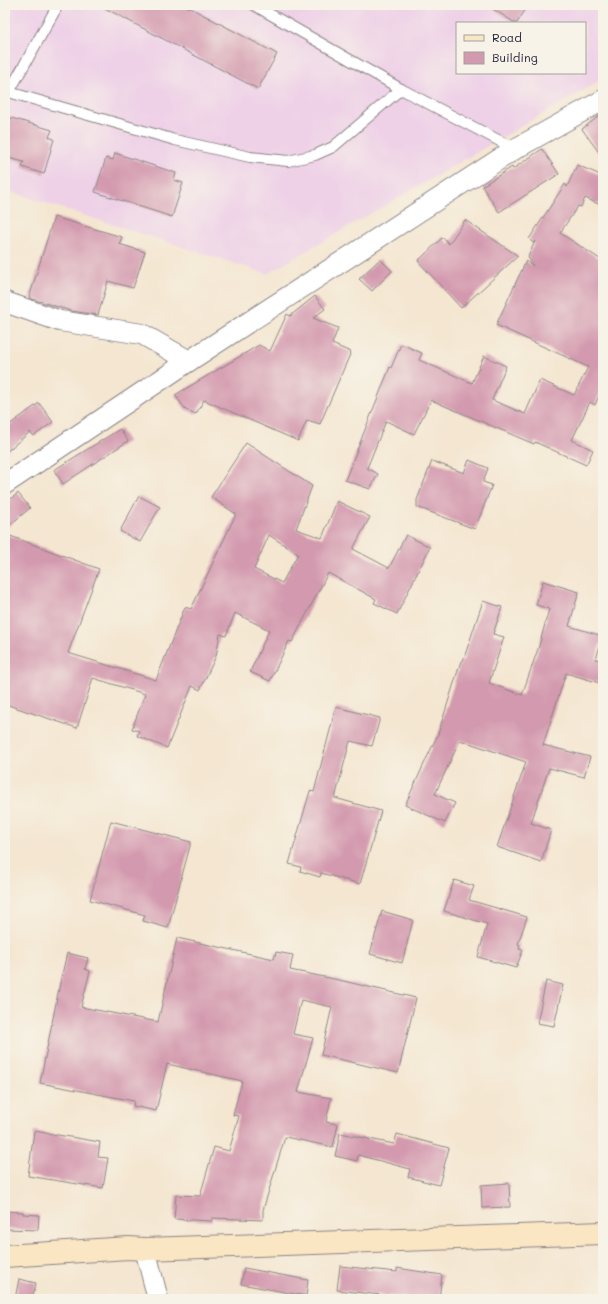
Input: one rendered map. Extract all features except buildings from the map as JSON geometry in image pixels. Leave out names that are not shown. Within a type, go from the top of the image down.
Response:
[{"type":"main road","points":[[5,1256],[128,1248],[145,1249],[603,1234]]},
{"type":"street","points":[[5,484],[189,361],[515,149],[603,100]]},
{"type":"street","points":[[5,302],[60,320],[142,334],[189,361]]},
{"type":"street","points":[[145,1249],[158,1299]]},
{"type":"lane","points":[[58,5],[7,92],[175,140],[250,157],[288,161],[315,155],[333,147],[401,89]]},
{"type":"lane","points":[[254,5],[401,89],[515,149]]},
{"type":"shaded area","points":[[5,5],[603,5],[603,79],[267,274],[5,190]]}]
